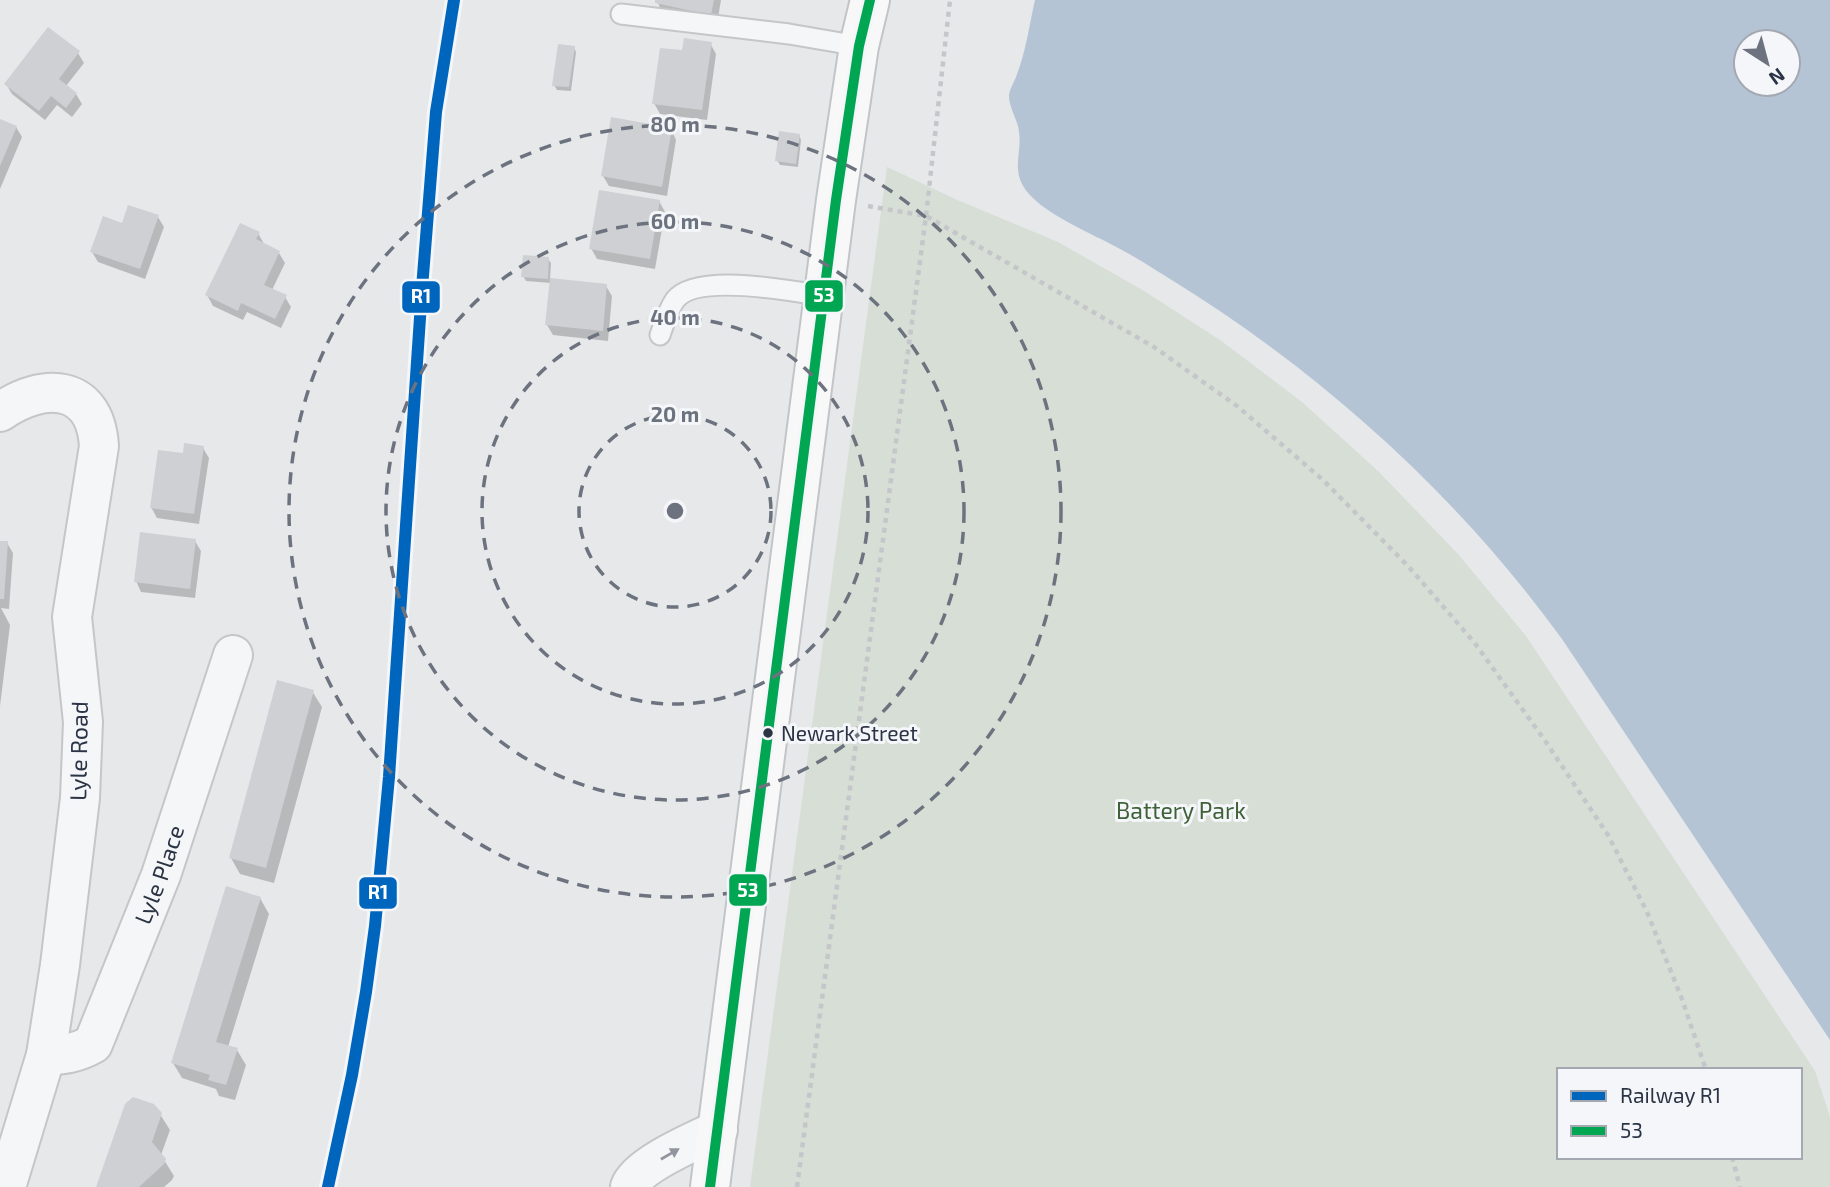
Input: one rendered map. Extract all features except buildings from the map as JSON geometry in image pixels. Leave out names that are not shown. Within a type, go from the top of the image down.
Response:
[{"type":"main road","points":[[710,1187],[836,200],[859,46],[870,0]]},
{"type":"street","name":"Lyle Road","points":[[0,412],[30,396],[51,391],[72,397],[87,406],[98,426],[99,446],[72,617],[83,722],[79,798],[46,1055],[6,1187]]},
{"type":"street","name":"Lyle Place","points":[[46,1055],[71,1053],[93,1044],[160,875],[233,655]]},
{"type":"street","points":[[630,1187],[632,1181],[655,1163],[718,1130]]},
{"type":"lane","points":[[621,13],[789,34],[859,46]]},
{"type":"lane","points":[[660,335],[676,298],[696,287],[743,285],[824,296]]},
{"type":"path","points":[[797,1187],[926,216],[950,0]]},
{"type":"path","points":[[836,200],[926,216],[1154,346],[1237,406],[1324,480],[1408,566],[1474,642],[1546,742],[1608,835],[1647,912],[1682,999],[1705,1068]]},
{"type":"path","points":[[1733,1159],[1740,1187]]},
{"type":"green space","name":"Battery Park","points":[[887,167],[1058,242],[1144,291],[1220,340],[1302,402],[1378,471],[1458,554],[1526,636],[1815,1071],[1830,1117],[1830,1187],[750,1187]]},
{"type":"water","points":[[1035,0],[1830,0],[1830,1040],[1562,639],[1521,585],[1431,485],[1331,394],[1278,353],[1167,277],[1052,213],[1029,194],[1019,178],[1019,132],[1009,96],[1022,58]]},
{"type":"rail line","name":"R1","points":[[328,1187],[352,1075],[375,926],[389,777],[436,112],[454,0]]},
{"type":"transit line","name":"53","points":[[710,1187],[836,200],[859,46],[870,0]]},
{"type":"place","name":"Newark Street","points":[[768,733]]}]
